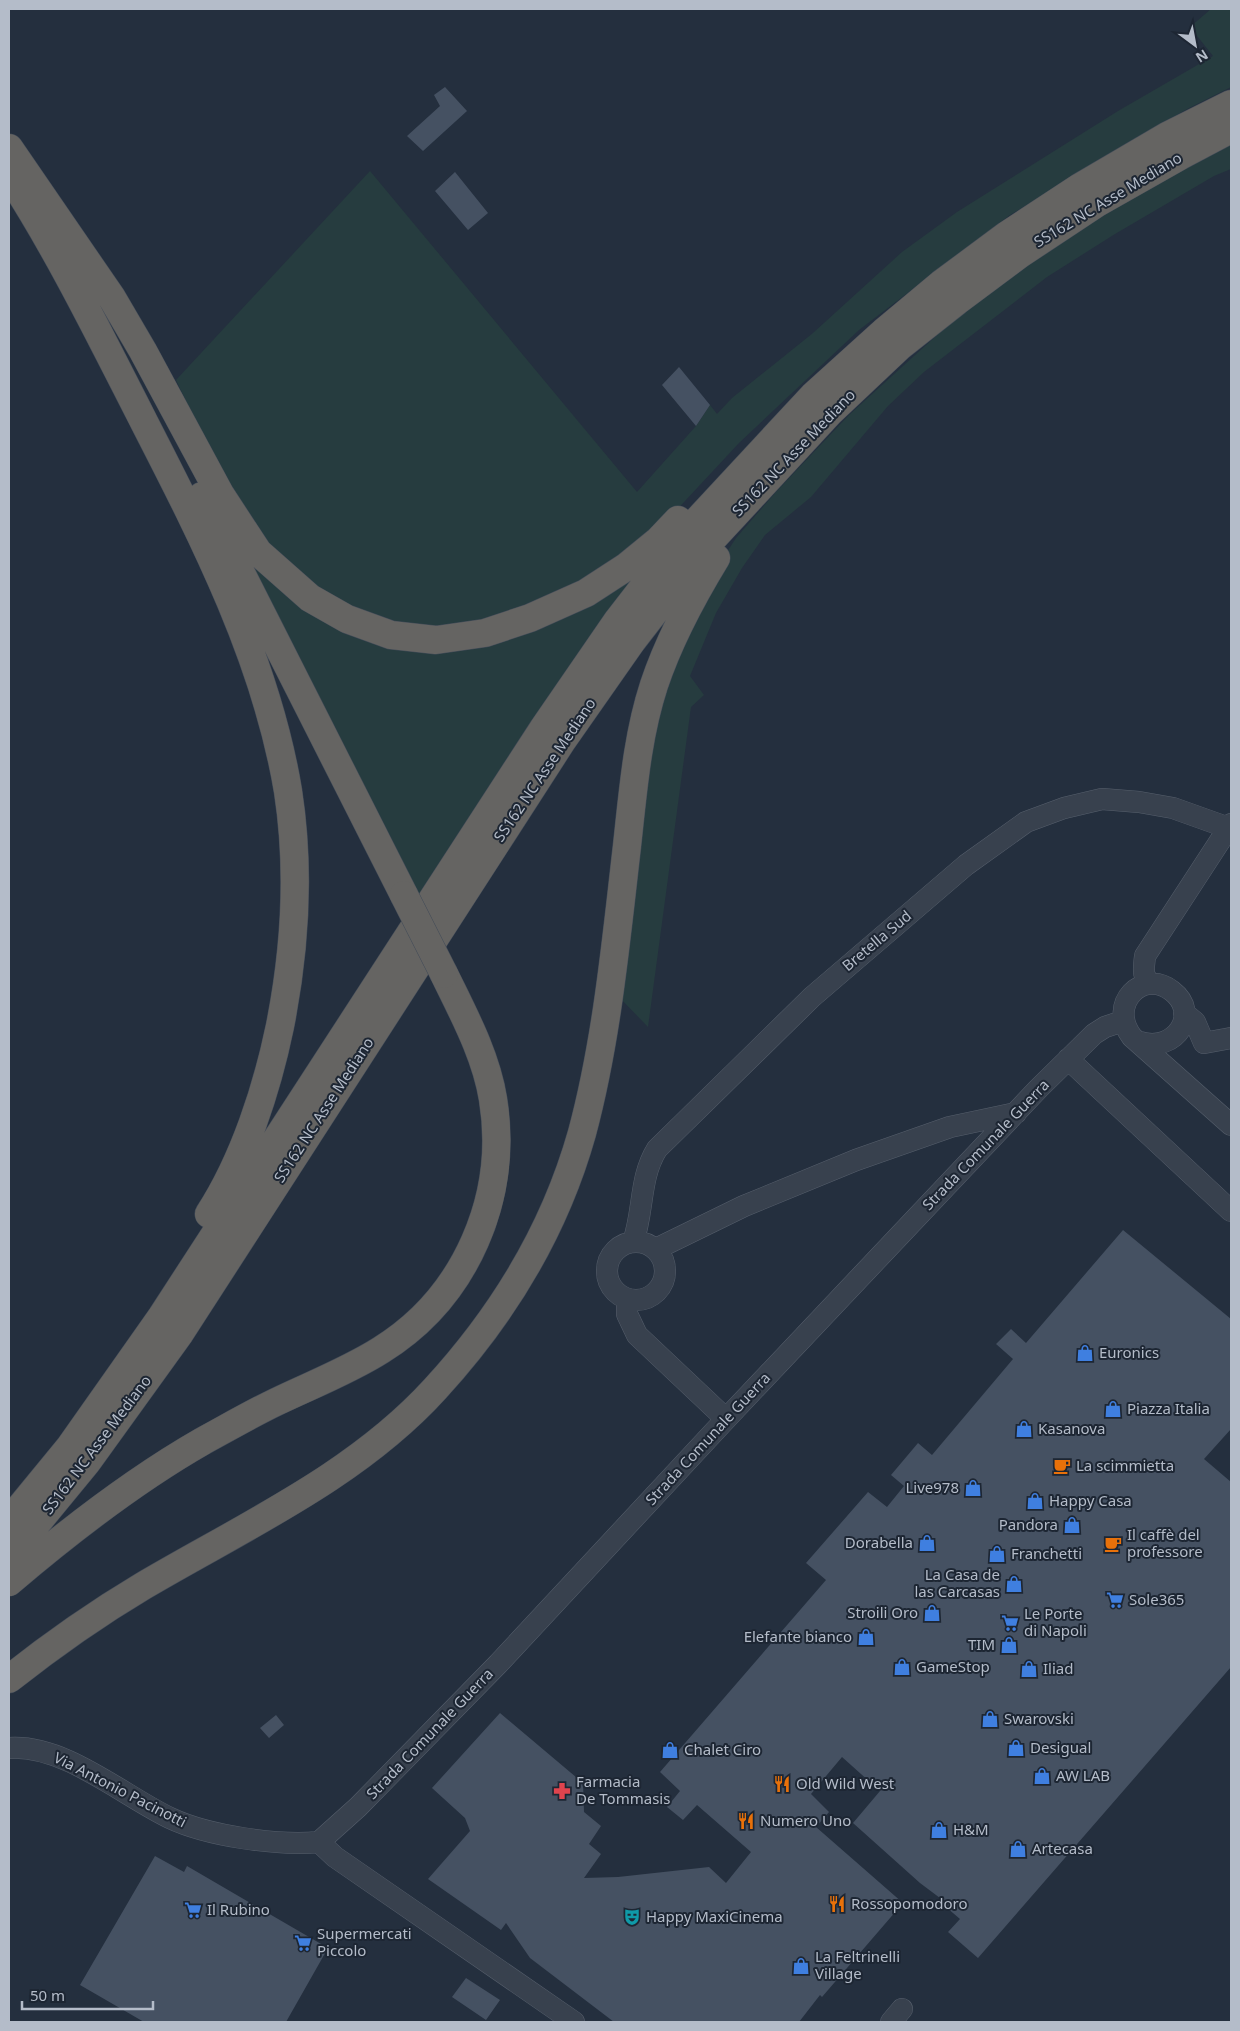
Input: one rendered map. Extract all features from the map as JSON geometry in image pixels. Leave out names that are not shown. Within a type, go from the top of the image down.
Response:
[{"type":"highway","name":"SS162 NC Asse Mediano","points":[[9,1557],[87,1462],[180,1333],[562,741],[632,641],[704,548],[822,404],[886,330],[941,284],[1007,235],[1080,186],[1167,136],[1231,104]]},
{"type":"highway","name":"SS162 NC Asse Mediano","points":[[9,1521],[69,1448],[162,1316],[543,729],[618,620],[683,536],[822,404],[900,346],[956,301],[1020,254],[1097,204],[1231,129]]},
{"type":"highway","points":[[9,148],[121,313],[220,494],[258,552],[310,598],[347,620],[391,635],[436,640],[485,634],[530,618],[586,593],[626,567],[659,540],[742,453],[822,404]]},
{"type":"highway","points":[[9,175],[43,228],[75,286],[156,446],[235,612],[261,684],[277,740],[288,793],[293,846],[294,913],[287,991],[271,1067],[248,1134],[222,1194],[96,1392],[69,1448]]},
{"type":"highway","points":[[9,1582],[87,1518],[165,1464],[273,1403],[349,1369],[404,1335],[443,1296],[459,1275],[477,1240],[489,1206],[497,1137],[493,1097],[483,1061],[468,1023],[218,526],[58,220]]},
{"type":"highway","points":[[9,1679],[103,1611],[321,1482],[368,1449],[408,1416],[459,1362],[487,1327],[524,1272],[562,1192],[581,1134],[594,1078],[611,976],[635,776],[643,728],[654,686],[672,638],[694,594],[720,552],[822,404]]},
{"type":"street","name":"Bretella Sud","points":[[632,1242],[640,1213],[646,1171],[656,1149],[812,996],[966,865],[996,842],[1026,822],[1064,808],[1102,799],[1139,802],[1172,808],[1230,826]]},
{"type":"street","points":[[1140,1042],[1156,1046],[1171,1040],[1181,1028],[1184,1013],[1182,1005],[1174,992],[1160,985],[1147,982],[1144,974],[1145,956],[1230,826]]},
{"type":"street","points":[[1152,984],[1143,986],[1129,996],[1125,1004],[1123,1021],[1132,1037],[1140,1042],[1231,1125]]},
{"type":"street","points":[[1184,1013],[1194,1022],[1204,1043],[1231,1038]]},
{"type":"street","name":"Strada Comunale Guerra","points":[[319,1842],[358,1807],[498,1664],[726,1419],[1068,1059],[1094,1034],[1105,1027],[1123,1021]]},
{"type":"street","points":[[1171,1040],[1172,1062],[1176,1076]]},
{"type":"street","points":[[1068,1059],[1231,1211]]},
{"type":"street","points":[[656,1249],[744,1206],[856,1160],[950,1127],[1016,1113]]},
{"type":"street","points":[[632,1242],[643,1242],[656,1249],[664,1260],[666,1269],[662,1287],[647,1299],[638,1301],[628,1300],[619,1295],[612,1288],[608,1279],[607,1269],[609,1259],[615,1251],[623,1245],[632,1242]]},
{"type":"street","points":[[628,1300],[627,1314],[636,1335],[726,1419]]},
{"type":"street","name":"Via Antonio Pacinotti","points":[[9,1748],[30,1749],[55,1756],[106,1781],[170,1818],[201,1829],[278,1842],[319,1842]]},
{"type":"street","points":[[319,1842],[335,1857],[574,2022]]},
{"type":"green space","points":[[1211,9],[1231,9],[1231,87],[1187,109],[1010,215],[859,330],[739,443],[658,530],[568,592],[481,626],[401,629],[329,600],[269,552],[202,435],[176,380],[370,171],[637,492],[696,426],[710,405],[717,414],[732,398],[813,333],[902,252],[957,212],[1118,111],[1213,56],[1190,27]]},
{"type":"green space","points":[[1231,141],[1231,169],[1214,176],[1115,234],[1047,277],[924,372],[888,406],[811,497],[765,535],[742,568],[716,613],[690,676],[704,695],[691,707],[648,1027],[616,994],[648,742],[693,604],[736,538],[775,493],[849,415],[957,317],[1020,268],[1133,195]]},
{"type":"green space","points":[[227,519],[250,552],[431,648],[635,576],[548,697],[420,899]]},
{"type":"building","points":[[445,87],[467,111],[423,151],[407,136],[440,106],[434,95]]},
{"type":"building","points":[[455,172],[488,213],[468,230],[435,191]]},
{"type":"building","points":[[679,367],[710,405],[696,426],[662,385]]},
{"type":"building","name":"Le Porte di Napoli","points":[[1123,1230],[1231,1319],[1231,1429],[1204,1459],[1231,1482],[1231,1667],[978,1958],[948,1932],[960,1919],[946,1907],[948,1904],[920,1883],[853,1823],[880,1791],[842,1757],[811,1794],[829,1812],[816,1827],[903,1903],[822,1997],[820,1995],[799,2022],[614,2022],[530,1958],[506,1923],[501,1930],[428,1879],[470,1831],[465,1818],[432,1788],[500,1713],[583,1783],[584,1812],[601,1826],[589,1844],[601,1854],[584,1878],[618,1877],[709,1867],[726,1883],[751,1852],[697,1805],[683,1820],[667,1807],[680,1791],[660,1772],[826,1580],[806,1563],[868,1492],[887,1507],[904,1486],[891,1475],[918,1443],[932,1455],[1013,1359],[996,1344],[1011,1329],[1026,1343]]},
{"type":"building","points":[[276,1715],[284,1725],[269,1738],[260,1728]]},
{"type":"building","name":"Il Rubino","points":[[155,1856],[184,1872],[187,1866],[328,1948],[286,2022],[144,2022],[80,1985]]},
{"type":"building","points":[[466,1978],[500,2000],[486,2020],[452,1997]]},
{"type":"place","name":"Euronics","points":[[1085,1353]]},
{"type":"place","name":"Piazza Italia","points":[[1113,1409]]},
{"type":"place","name":"Kasanova","points":[[1024,1429]]},
{"type":"place","name":"La scimmietta","points":[[1062,1466]]},
{"type":"place","name":"Live978","points":[[973,1488]]},
{"type":"place","name":"Happy Casa","points":[[1035,1501]]},
{"type":"place","name":"Pandora","points":[[1072,1525]]},
{"type":"place","name":"Dorabella","points":[[927,1543]]},
{"type":"place","name":"Il caffè del professore","points":[[1113,1544]]},
{"type":"place","name":"Franchetti","points":[[997,1554]]},
{"type":"place","name":"La Casa de las Carcasas","points":[[1014,1584]]},
{"type":"place","name":"Sole365","points":[[1115,1600]]},
{"type":"place","name":"Stroili Oro","points":[[932,1613]]},
{"type":"place","name":"Le Porte di Napoli","points":[[1010,1623]]},
{"type":"place","name":"Elefante bianco","points":[[866,1637]]},
{"type":"place","name":"TIM","points":[[1009,1645]]},
{"type":"place","name":"GameStop","points":[[902,1667]]},
{"type":"place","name":"Iliad","points":[[1029,1669]]},
{"type":"place","name":"Swarovski","points":[[990,1719]]},
{"type":"place","name":"Desigual","points":[[1016,1748]]},
{"type":"place","name":"Chalet Ciro","points":[[670,1750]]},
{"type":"place","name":"AW LAB","points":[[1042,1776]]},
{"type":"place","name":"Old Wild West","points":[[782,1784]]},
{"type":"place","name":"Farmacia De Tommasis","points":[[562,1791]]},
{"type":"place","name":"Numero Uno","points":[[746,1821]]},
{"type":"place","name":"H&M","points":[[939,1830]]},
{"type":"place","name":"Artecasa","points":[[1018,1849]]},
{"type":"place","name":"Rossopomodoro","points":[[837,1904]]},
{"type":"place","name":"Il Rubino","points":[[193,1910]]},
{"type":"place","name":"Happy MaxiCinema","points":[[632,1917]]},
{"type":"place","name":"Supermercati Piccolo","points":[[303,1943]]},
{"type":"place","name":"La Feltrinelli Village","points":[[801,1966]]}]
